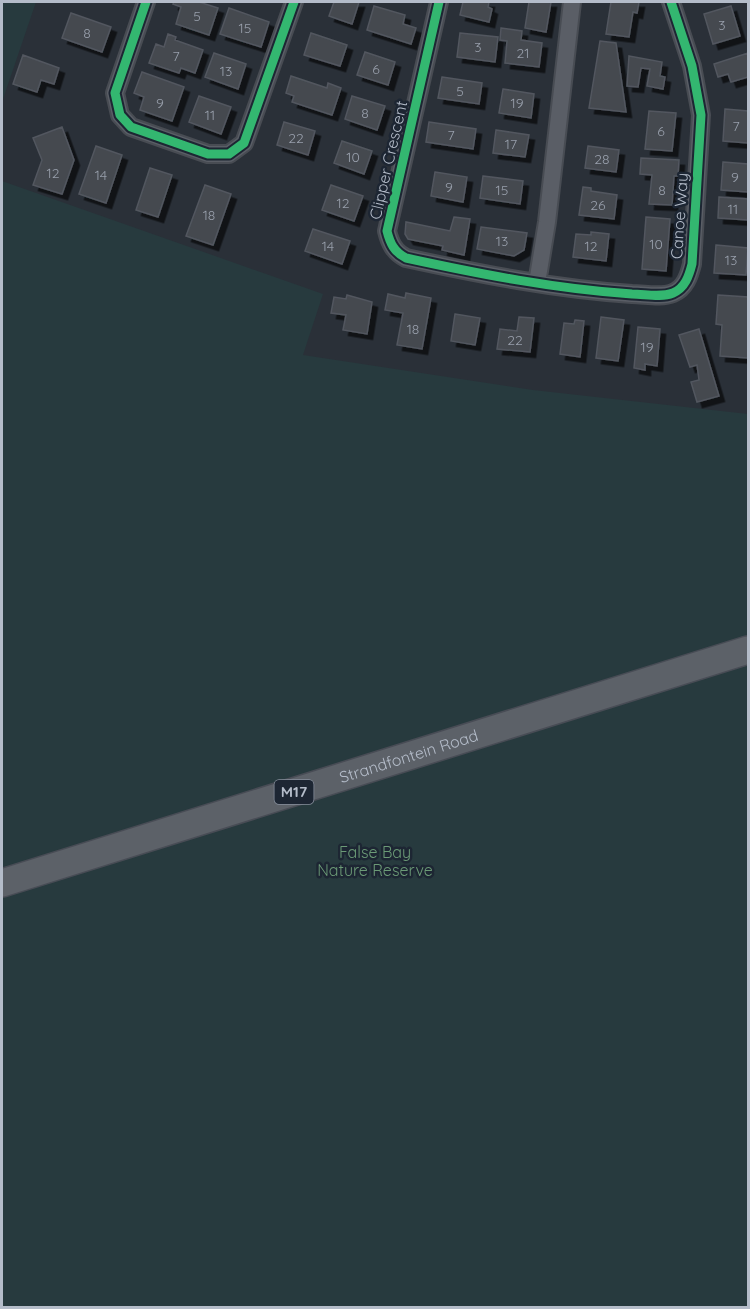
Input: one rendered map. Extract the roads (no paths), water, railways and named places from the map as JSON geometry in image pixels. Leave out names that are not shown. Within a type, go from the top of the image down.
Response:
[{"type":"main road","name":"Strandfontein Road","points":[[2,884],[748,650]]},
{"type":"street","points":[[146,2],[115,93],[120,115],[130,127],[216,155],[233,153],[244,143],[294,2]]},
{"type":"street","name":"Clipper Crescent","points":[[439,2],[387,231],[390,243],[398,254],[406,258],[537,283]]},
{"type":"street","points":[[537,283],[547,222],[572,2]]},
{"type":"street","name":"Canoe Way","points":[[537,283],[584,291],[663,296],[679,290],[690,274],[701,115],[692,66],[671,2]]},
{"type":"park label","name":"False Bay Nature Reserve","points":[[375,861]]}]
